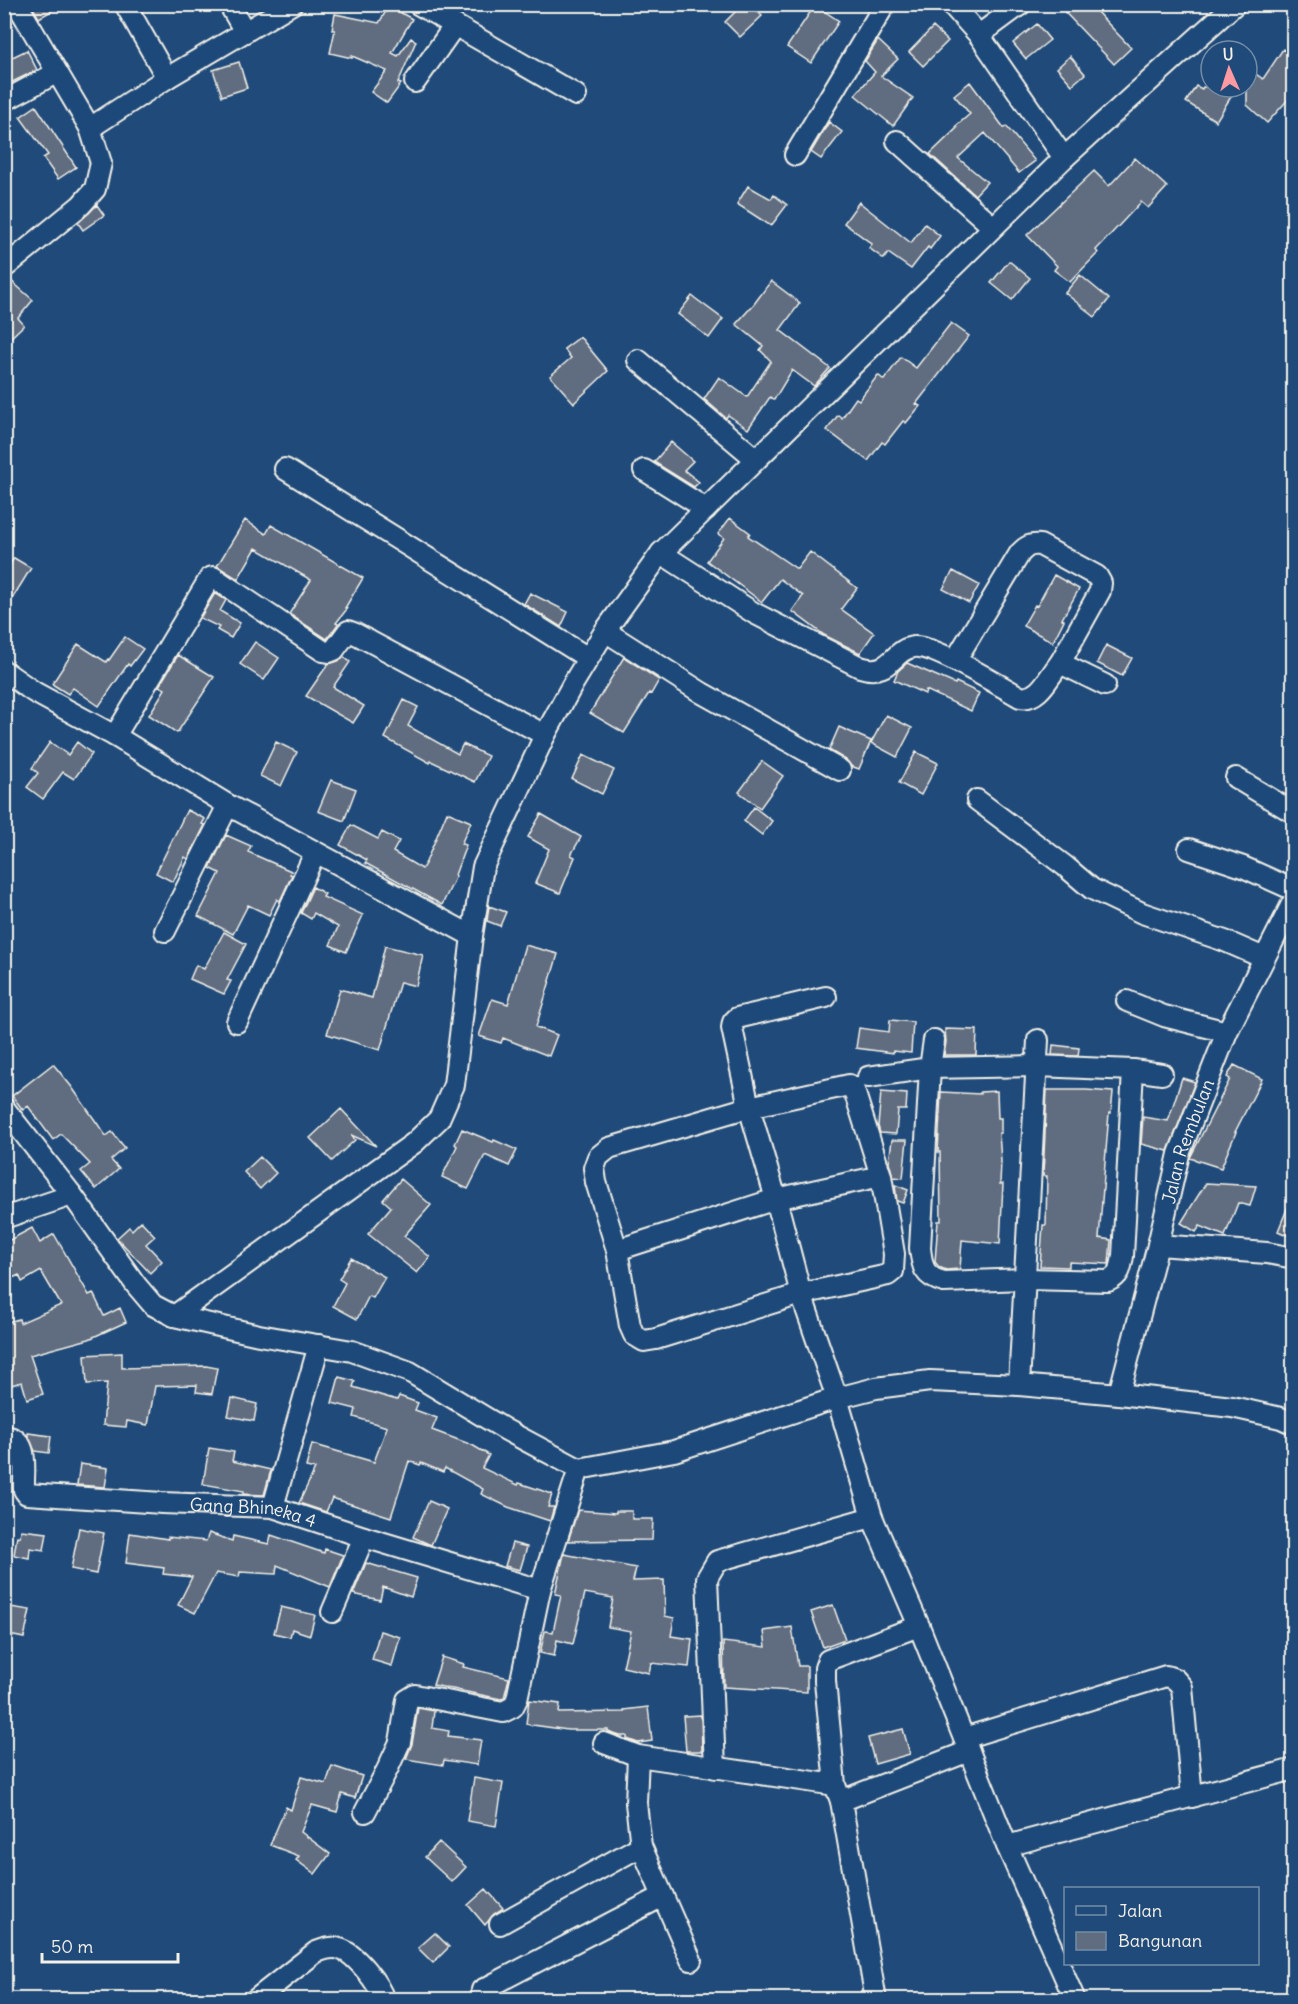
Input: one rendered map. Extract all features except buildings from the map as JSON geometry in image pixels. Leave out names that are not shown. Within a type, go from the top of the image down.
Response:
[{"type":"street","points":[[4,268],[81,205],[95,189],[101,163],[90,128],[17,4]]},
{"type":"street","points":[[124,4],[167,78]]},
{"type":"street","points":[[229,4],[245,32]]},
{"type":"street","points":[[90,128],[167,78],[292,4]]},
{"type":"street","points":[[418,4],[576,95]]},
{"type":"street","points":[[795,155],[885,4]]},
{"type":"street","points":[[951,4],[979,35],[1064,158]]},
{"type":"street","points":[[979,35],[1021,4]]},
{"type":"street","points":[[174,1316],[414,1143],[438,1119],[454,1085],[472,936],[483,867],[545,735],[588,658],[661,553],[1064,158],[1235,4]]},
{"type":"street","points":[[415,82],[455,25]]},
{"type":"street","points":[[4,101],[56,73]]},
{"type":"street","points":[[897,141],[993,227]]},
{"type":"street","points":[[638,360],[756,459]]},
{"type":"street","points":[[285,469],[588,658]]},
{"type":"street","points":[[644,470],[706,509]]},
{"type":"street","points":[[661,553],[754,613],[860,667],[869,670],[887,666],[904,650],[920,647],[955,661],[1020,697],[1026,698],[1038,693],[1060,663],[1100,591],[1101,583],[1097,576],[1040,545],[1032,544],[1025,547],[955,661]]},
{"type":"street","points":[[115,736],[210,578],[213,577],[323,651],[334,650],[345,634],[351,632],[545,735]]},
{"type":"street","points":[[605,631],[702,693],[840,770]]},
{"type":"street","points":[[1060,663],[1105,685]]},
{"type":"street","points":[[4,671],[34,692],[115,736],[228,805],[472,936]]},
{"type":"street","points":[[1236,778],[1293,813]]},
{"type":"street","points":[[976,800],[1065,866],[1092,890],[1142,913],[1225,941],[1264,958]]},
{"type":"street","points":[[165,931],[228,805]]},
{"type":"street","points":[[1190,849],[1242,867],[1293,890]]},
{"type":"street","points":[[237,1022],[315,853]]},
{"type":"street","name":"Jalan Rembulan","points":[[1119,1394],[1179,1154],[1227,1032],[1293,900]]},
{"type":"street","points":[[826,997],[737,1018],[733,1022],[732,1028],[749,1107],[801,1294],[837,1398],[872,1517],[919,1626],[1007,1846],[1075,2000]]},
{"type":"street","points":[[1127,1001],[1164,1016],[1227,1032]]},
{"type":"street","points":[[934,1040],[930,1068],[920,1248],[921,1262],[926,1272],[933,1280],[944,1282],[1026,1279],[1108,1281],[1116,1278],[1121,1270],[1133,1070]]},
{"type":"street","points":[[1019,1385],[1038,1040]]},
{"type":"street","points":[[868,1077],[930,1068],[1037,1066],[1133,1070],[1162,1074]]},
{"type":"street","points":[[849,1084],[852,1086],[881,1176],[894,1254],[893,1271],[888,1275],[801,1294],[644,1341],[634,1335],[630,1326],[617,1250],[596,1182],[594,1168],[598,1157],[609,1148],[749,1107],[849,1084]]},
{"type":"street","points":[[4,1108],[153,1305],[174,1316],[259,1335],[352,1351],[410,1372],[506,1430],[579,1468],[595,1467],[690,1447],[837,1398],[876,1388],[930,1381],[1019,1385],[1232,1407],[1281,1418],[1293,1424]]},
{"type":"street","points":[[617,1250],[776,1199],[881,1176]]},
{"type":"street","points":[[4,1218],[72,1196]]},
{"type":"street","points":[[1158,1245],[1267,1252],[1293,1258]]},
{"type":"street","points":[[273,1507],[319,1345]]},
{"type":"street","name":"Gang Bhineka 4","points":[[4,1436],[18,1440],[23,1446],[24,1490],[27,1494],[162,1503],[273,1507],[540,1590]]},
{"type":"street","points":[[365,1812],[400,1742],[407,1700],[411,1697],[415,1695],[503,1712],[513,1707],[517,1699],[540,1590],[579,1468]]},
{"type":"street","points":[[715,1768],[707,1578],[717,1561],[872,1517]]},
{"type":"street","points":[[332,1612],[364,1537]]},
{"type":"street","points":[[876,2000],[838,1793],[825,1668],[828,1660],[919,1626]]},
{"type":"street","points":[[604,1743],[638,1756],[715,1768],[838,1793],[966,1744],[1166,1676],[1175,1679],[1182,1687],[1192,1797]]},
{"type":"street","points":[[638,1756],[636,1803],[641,1846],[691,1960]]},
{"type":"street","points":[[1007,1846],[1293,1769]]},
{"type":"street","points":[[500,1924],[641,1846]]},
{"type":"street","points":[[482,1990],[663,1896]]},
{"type":"street","points":[[255,2000],[316,1952],[328,1948],[341,1948],[363,1966],[376,1982],[384,2000]]},
{"type":"path","points":[[1278,4],[1293,15]]}]
